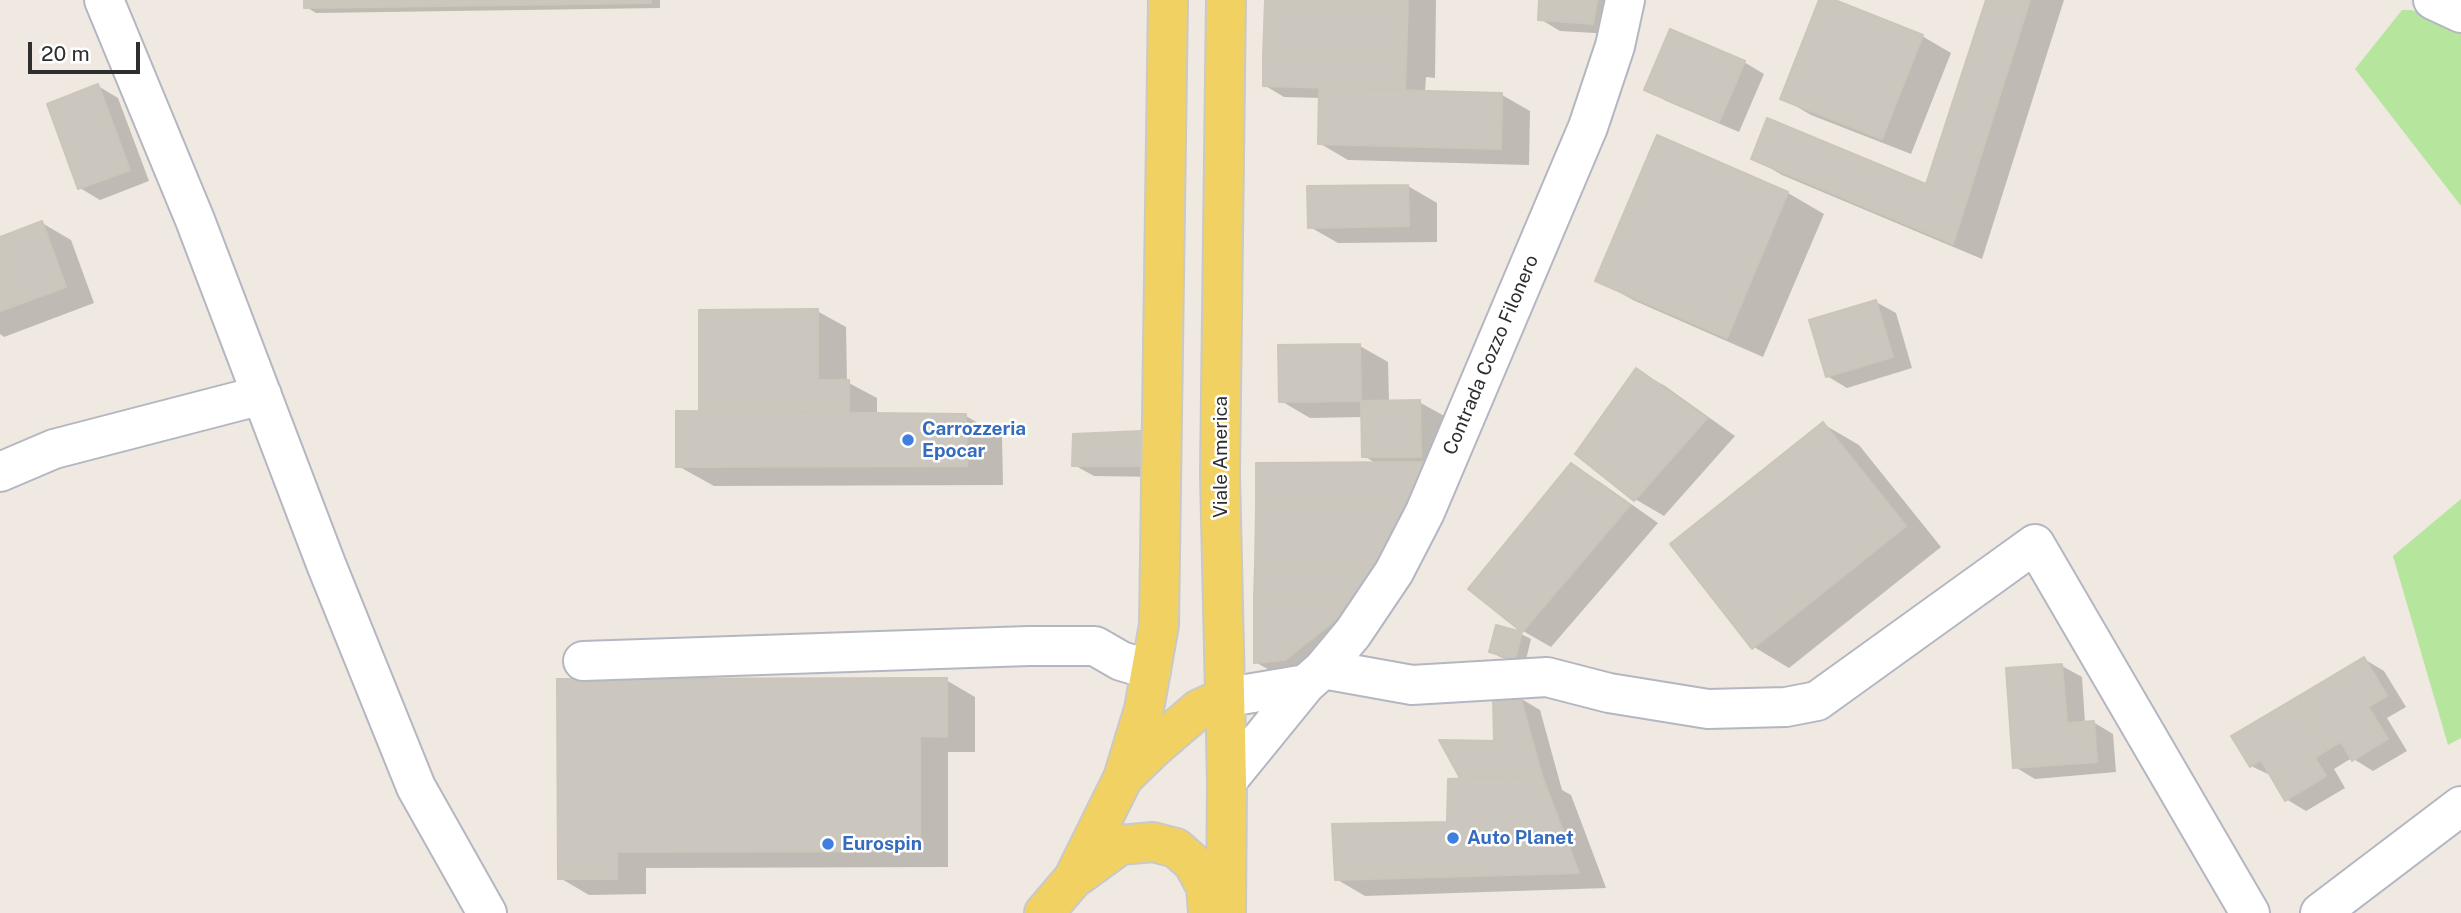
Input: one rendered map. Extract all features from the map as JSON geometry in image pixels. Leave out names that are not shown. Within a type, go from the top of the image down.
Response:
[{"type":"main road","points":[[1063,898],[1124,778],[1144,709],[1159,625],[1168,0]]},
{"type":"main road","name":"Viale America","points":[[1226,0],[1220,474],[1223,698],[1227,781],[1226,913]]},
{"type":"main road","points":[[1124,778],[1199,709],[1223,698]]},
{"type":"main road","points":[[1063,898],[1120,845],[1153,842],[1176,848],[1194,863],[1206,887],[1208,913]]},
{"type":"street","points":[[104,0],[195,220],[416,787],[487,913]]},
{"type":"street","name":"Contrada Cozzo Filonero","points":[[1227,781],[1353,633],[1394,572],[1425,512],[1588,127],[1615,46],[1625,0]]},
{"type":"street","points":[[2433,0],[2461,13]]},
{"type":"street","points":[[0,472],[54,449],[262,395]]},
{"type":"street","points":[[1223,698],[1314,676],[1412,685],[1547,677],[1609,693],[1709,709],[1786,707],[1817,701],[2035,544],[2250,913]]},
{"type":"street","points":[[583,661],[1015,646],[1095,646],[1121,661],[1151,670]]},
{"type":"street","points":[[2320,913],[2461,806]]},
{"type":"green space","points":[[2402,10],[2412,10],[2461,32],[2461,206],[2355,69]]},
{"type":"green space","points":[[2461,499],[2461,738],[2448,745],[2393,556]]},
{"type":"building","points":[[304,0],[651,0],[651,3],[304,8]]},
{"type":"building","points":[[1265,0],[1408,0],[1406,62],[1263,58]]},
{"type":"building","points":[[1539,0],[1597,0],[1593,24],[1538,20]]},
{"type":"building","points":[[1819,0],[1835,0],[1923,35],[1882,139],[1780,99]]},
{"type":"building","points":[[1986,0],[2030,0],[1953,244],[1751,159],[1767,118],[1926,184]]},
{"type":"building","points":[[1670,29],[1745,61],[1719,122],[1644,90]]},
{"type":"building","points":[[1263,58],[1406,62],[1405,90],[1263,86]]},
{"type":"building","points":[[98,84],[130,170],[78,189],[47,104]]},
{"type":"building","points":[[1319,88],[1502,93],[1501,149],[1318,144]]},
{"type":"building","points":[[1657,135],[1788,192],[1727,338],[1595,281]]},
{"type":"building","points":[[1408,185],[1409,226],[1308,228],[1307,186]]},
{"type":"building","points":[[42,221],[66,287],[0,311],[0,237]]},
{"type":"building","points":[[1876,300],[1893,357],[1826,377],[1809,320]]},
{"type":"building","points":[[818,309],[818,380],[849,380],[849,413],[699,411],[699,310]]},
{"type":"building","points":[[1360,344],[1361,401],[1279,402],[1278,345]]},
{"type":"building","points":[[1636,368],[1707,418],[1634,501],[1575,454]]},
{"type":"building","points":[[1420,400],[1421,457],[1362,457],[1361,401]]},
{"type":"building","points":[[676,411],[966,414],[967,466],[676,467]]},
{"type":"building","points":[[1823,422],[1906,526],[1752,649],[1670,544]]},
{"type":"building","points":[[1142,431],[1141,466],[1072,466],[1073,434]]},
{"type":"building","points":[[1426,462],[1406,507],[1256,508],[1256,463]]},
{"type":"building","points":[[1571,463],[1630,505],[1522,632],[1468,589]]},
{"type":"building","points":[[1406,507],[1377,565],[1255,565],[1256,508]]},
{"type":"building","points":[[1255,565],[1377,565],[1353,597],[1254,598]]},
{"type":"building","points":[[1353,597],[1347,611],[1285,660],[1254,663],[1254,598]]},
{"type":"building","points":[[1496,625],[1522,632],[1515,659],[1489,652]]},
{"type":"building","points":[[2364,657],[2387,696],[2368,707],[2388,739],[2352,761],[2341,742],[2327,750],[2297,697]]},
{"type":"building","points":[[2062,664],[2067,723],[2094,721],[2097,762],[2013,768],[2006,668]]},
{"type":"building","points":[[947,678],[947,737],[920,736],[920,851],[617,852],[617,879],[558,879],[557,679]]},
{"type":"building","points":[[1520,696],[1542,776],[1460,778],[1439,740],[1494,741],[1493,698]]},
{"type":"building","points":[[2297,697],[2327,750],[2315,758],[2326,776],[2285,801],[2261,760],[2250,767],[2231,736]]},
{"type":"building","points":[[1542,776],[1579,873],[1335,880],[1332,824],[1447,822],[1448,779]]},
{"type":"place","name":"Carrozzeria Epocar","points":[[908,440]]},
{"type":"place","name":"Auto Planet","points":[[1453,838]]},
{"type":"place","name":"Eurospin","points":[[828,844]]}]
